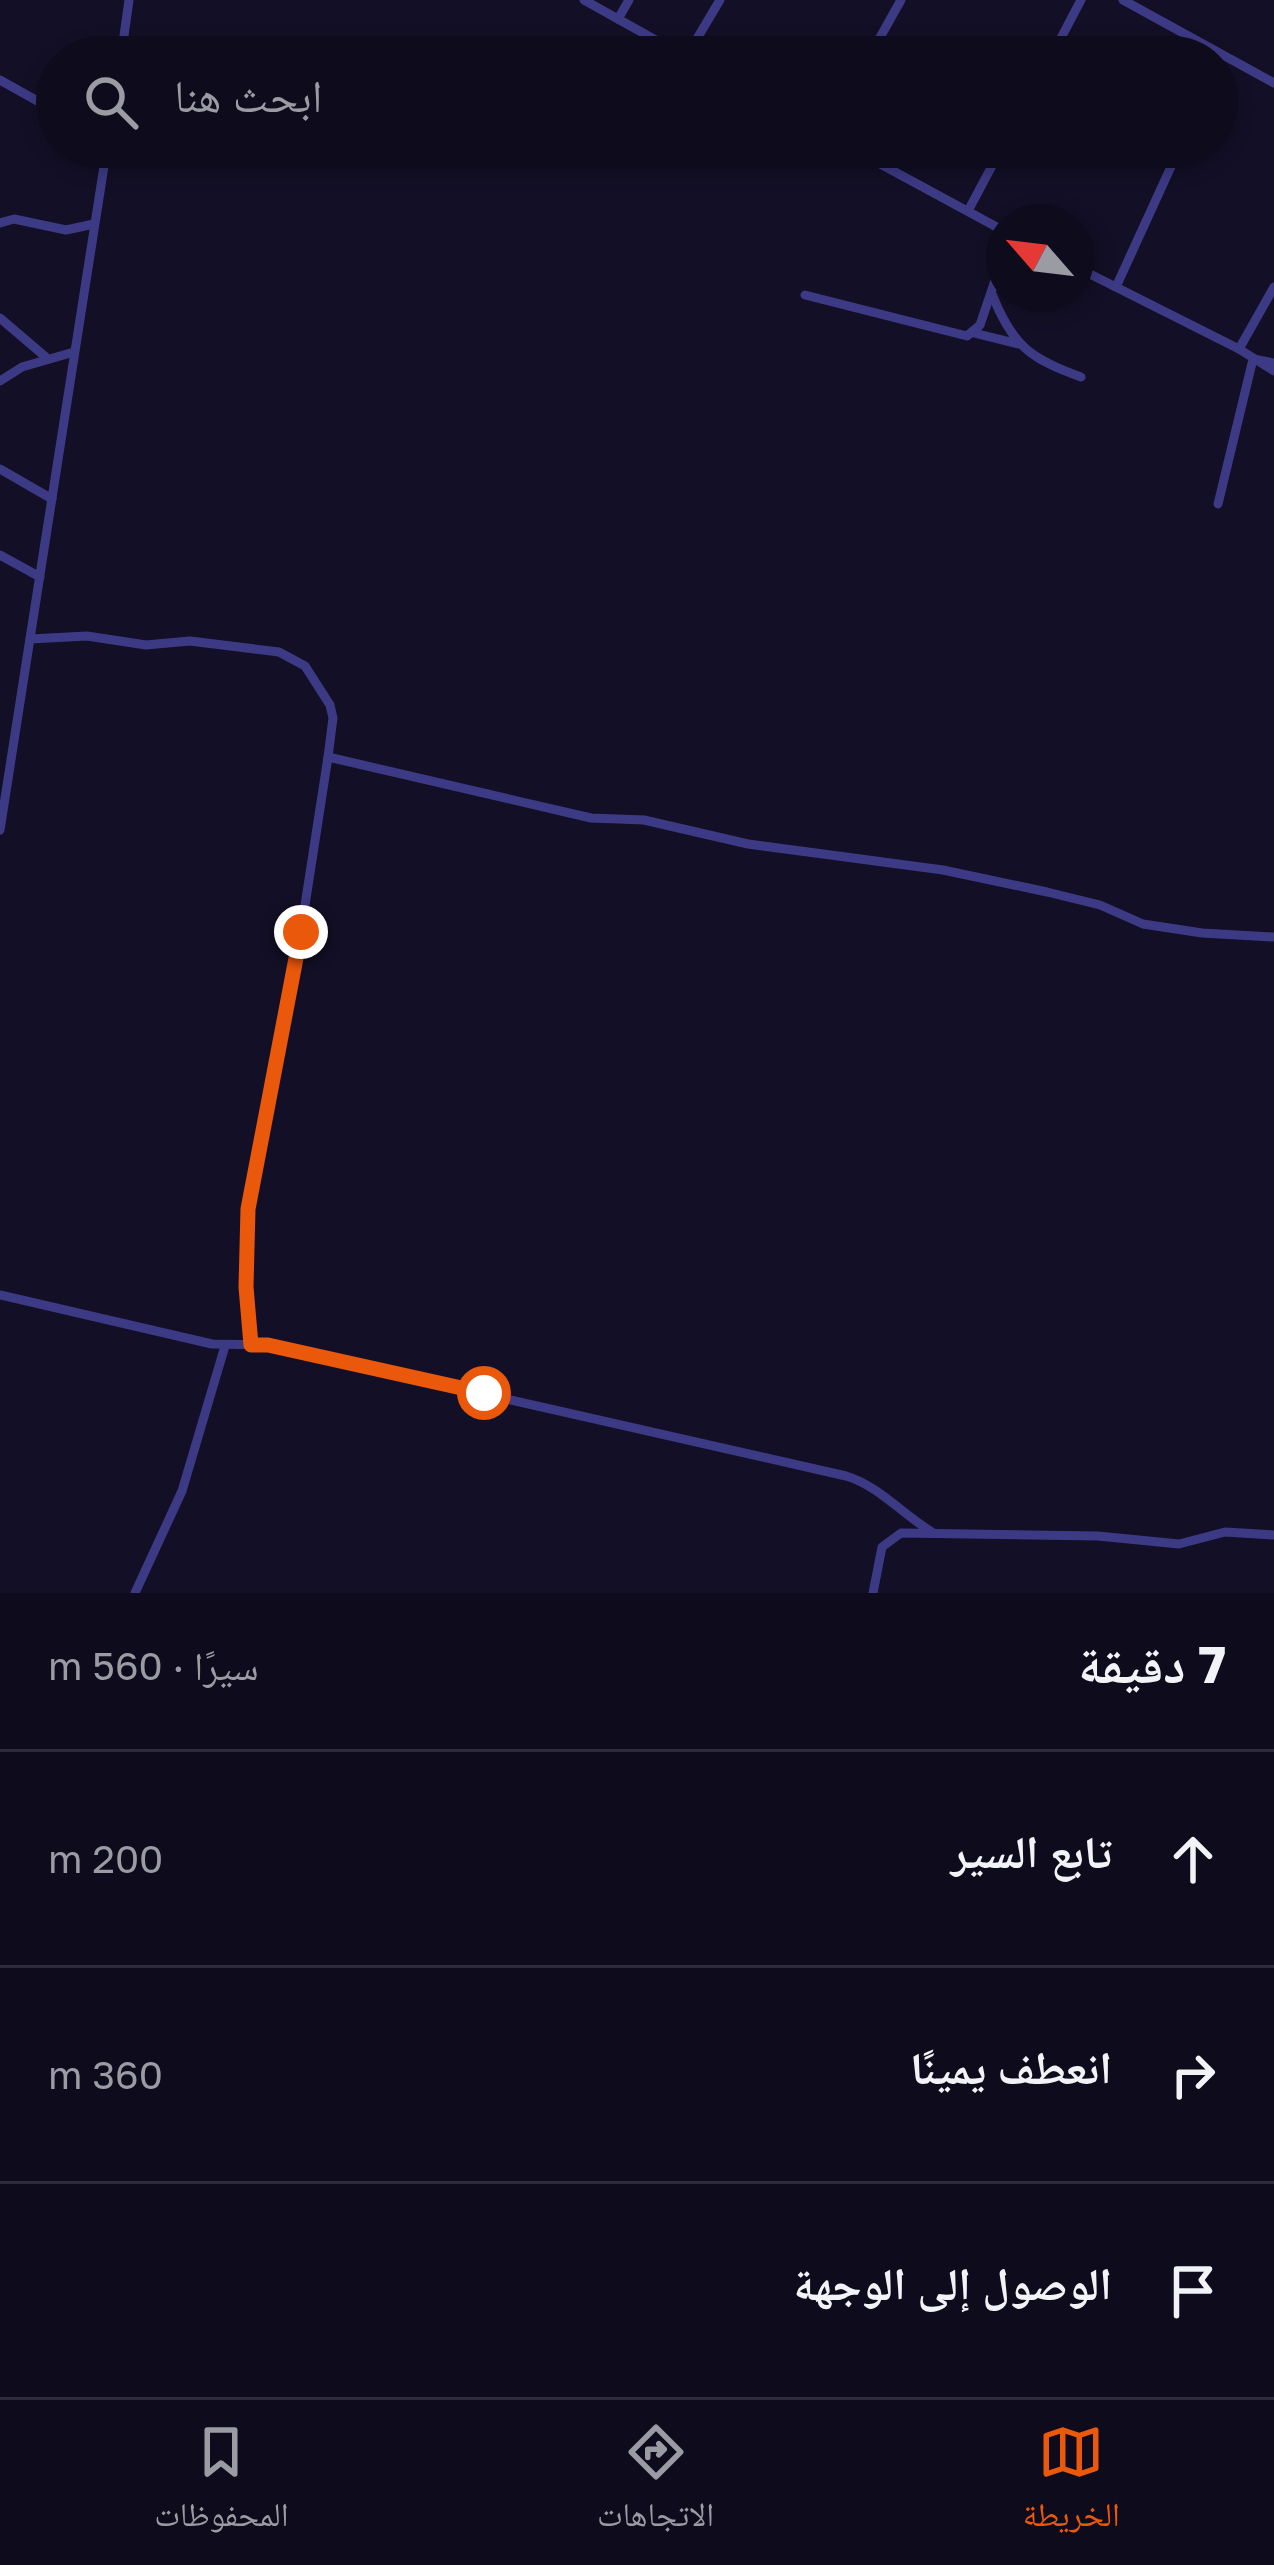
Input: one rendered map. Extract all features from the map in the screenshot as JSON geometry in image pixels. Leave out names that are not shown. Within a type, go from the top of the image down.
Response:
[{"type":"street","points":[[124,36],[130,0]]},
{"type":"street","points":[[584,0],[648,36]]},
{"type":"street","points":[[618,19],[629,0]]},
{"type":"street","points":[[699,36],[720,0]]},
{"type":"street","points":[[881,36],[901,0]]},
{"type":"street","points":[[1062,36],[1081,0]]},
{"type":"street","points":[[1123,0],[1188,36]]},
{"type":"street","points":[[1238,63],[1274,83]]},
{"type":"street","points":[[0,80],[36,100]]},
{"type":"street","points":[[0,830],[103,168]]},
{"type":"street","points":[[888,168],[986,221]]},
{"type":"street","points":[[968,211],[992,168]]},
{"type":"street","points":[[1116,287],[1170,168]]},
{"type":"street","points":[[0,223],[14,219],[66,230],[94,224]]},
{"type":"street","points":[[1094,276],[1274,367]]},
{"type":"street","points":[[1239,349],[1274,287]]},
{"type":"street","points":[[805,295],[960,335],[974,333],[1018,344],[1050,366],[1081,376]]},
{"type":"street","points":[[974,333],[986,307]]},
{"type":"street","points":[[1001,312],[1018,344]]},
{"type":"street","points":[[0,318],[48,358]]},
{"type":"street","points":[[0,381],[48,358],[74,352]]},
{"type":"street","points":[[1218,504],[1253,359]]},
{"type":"street","points":[[0,469],[52,499]]},
{"type":"street","points":[[0,555],[40,577]]},
{"type":"street","points":[[30,639],[88,636],[146,645],[190,641],[260,648],[294,657],[313,676],[330,705],[333,718],[301,932],[248,1209],[246,1287],[251,1345]]},
{"type":"street","points":[[328,757],[591,818],[644,820],[748,844],[985,879],[1100,905],[1143,924],[1274,938]]},
{"type":"street","points":[[0,1295],[226,1346],[268,1345],[846,1476],[875,1488],[904,1515],[932,1532]]},
{"type":"street","points":[[135,1593],[182,1491],[226,1346]]},
{"type":"street","points":[[872,1593],[877,1560],[887,1541],[901,1533],[1098,1536],[1179,1544],[1225,1532],[1274,1535]]},
{"type":"route","points":[[301,932],[248,1209],[246,1287],[251,1345],[484,1393]]}]
